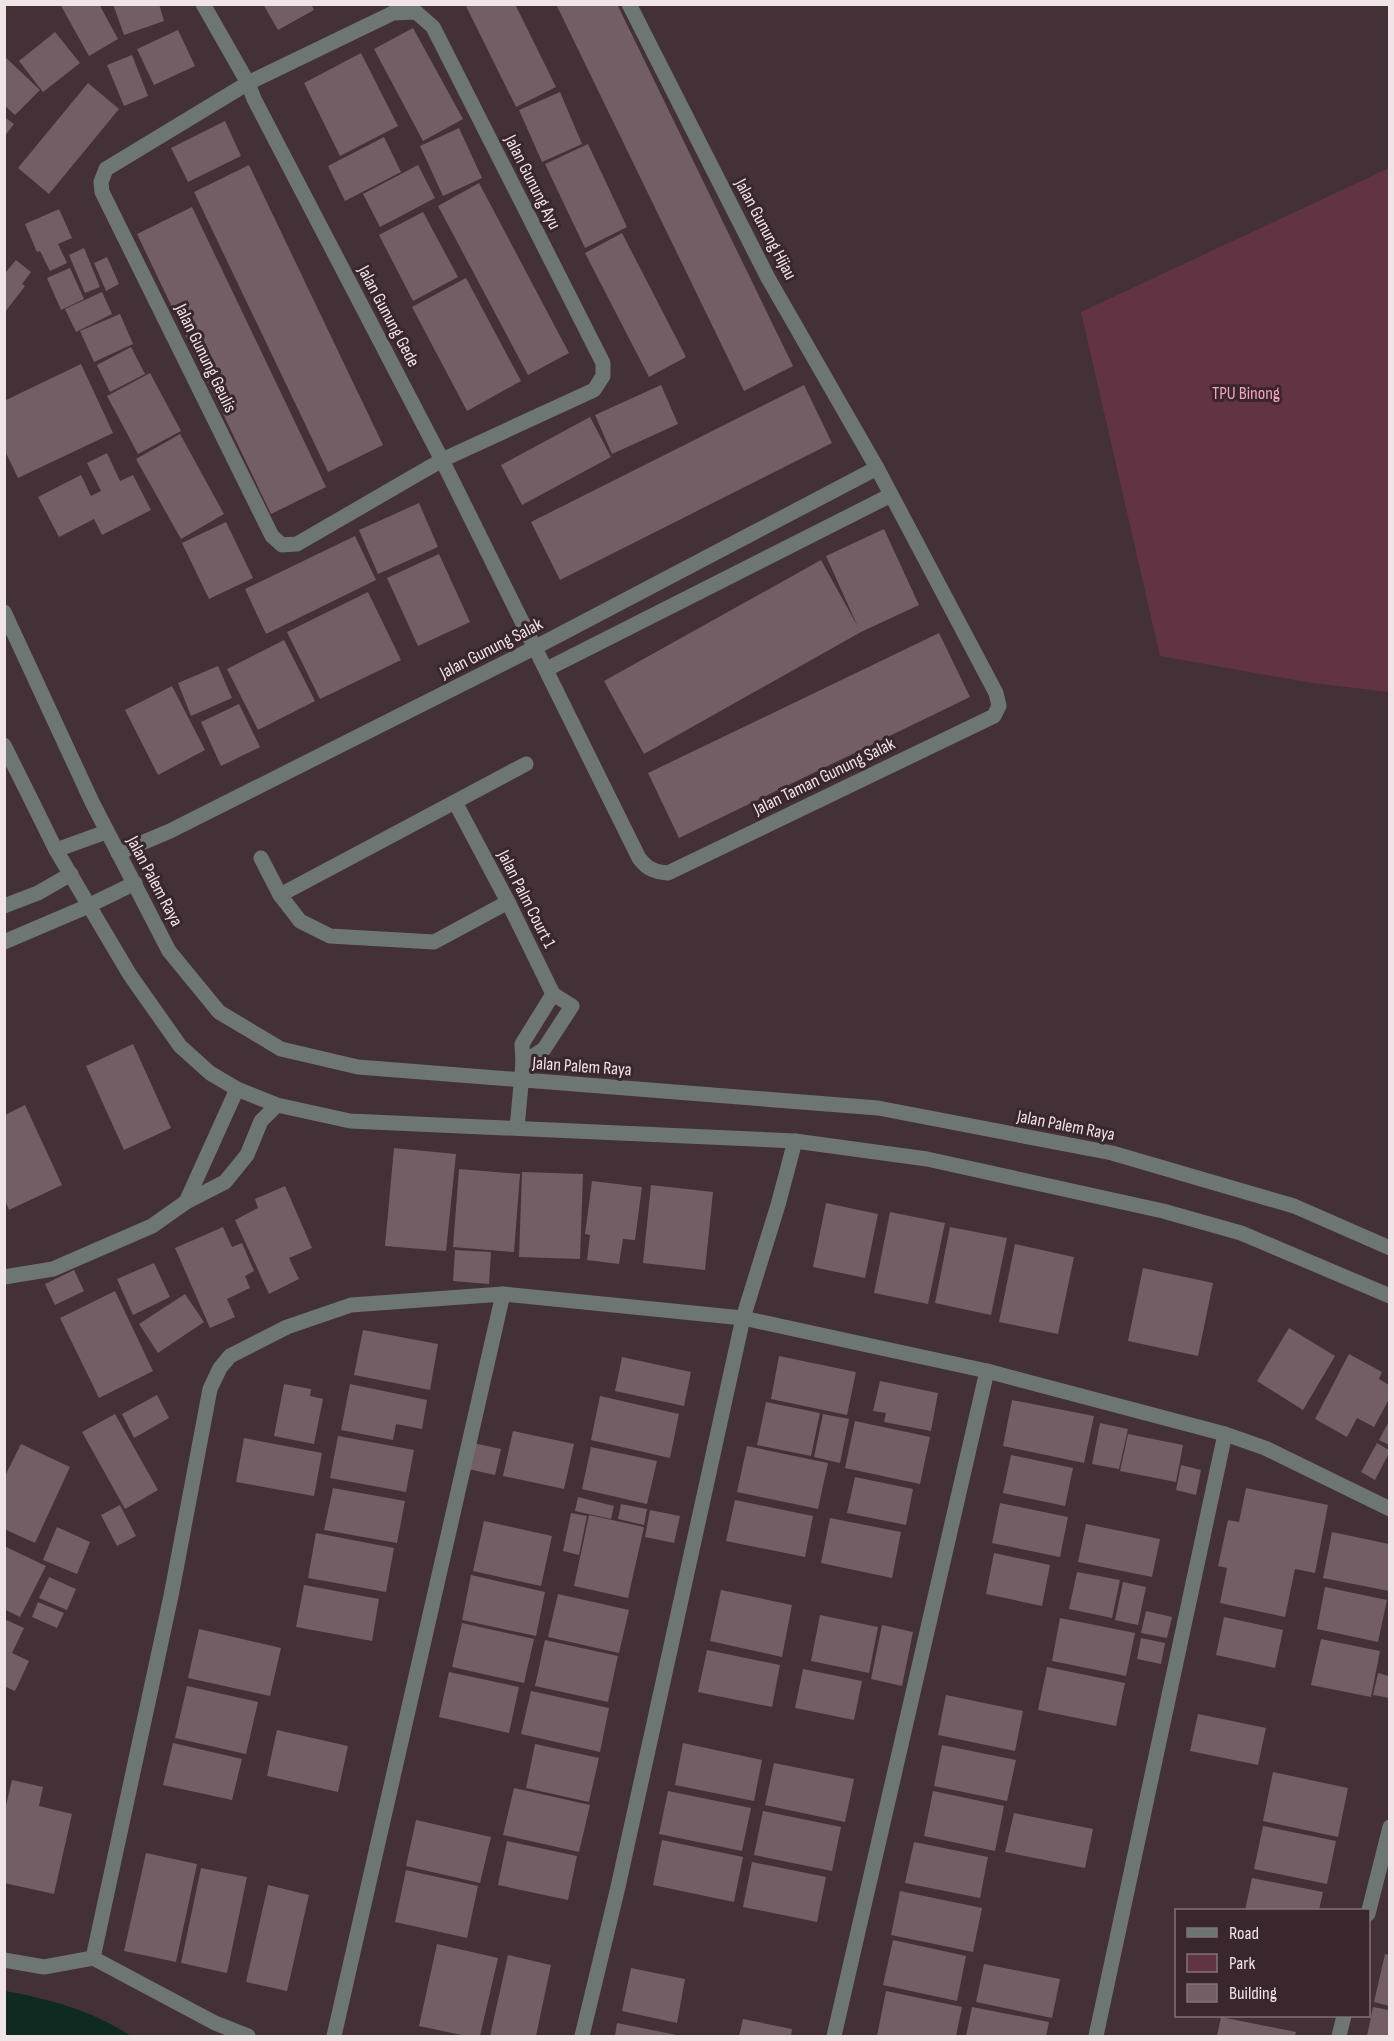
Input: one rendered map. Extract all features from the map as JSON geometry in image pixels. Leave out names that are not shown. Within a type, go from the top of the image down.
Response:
[{"type":"street","name":"Jalan Gunung Gede","points":[[203,4],[248,83],[259,109],[442,460],[515,610],[547,669]]},
{"type":"street","name":"Jalan Gunung Hijau","points":[[629,4],[768,278],[891,495]]},
{"type":"street","name":"Jalan Gunung Ayu","points":[[248,83],[393,12],[416,12],[433,27],[603,363],[603,376],[594,390],[442,460]]},
{"type":"street","name":"Jalan Gunung Geulis","points":[[248,83],[106,169],[101,182],[102,192],[272,536],[282,545],[297,544],[442,460]]},
{"type":"street","name":"Jalan Gunung Salak","points":[[118,853],[170,831],[536,647],[877,468]]},
{"type":"street","points":[[547,669],[891,495]]},
{"type":"street","name":"Jalan Taman Gunung Salak","points":[[547,669],[639,858],[644,865],[659,872],[668,873],[994,716],[999,706],[996,693],[891,495]]},
{"type":"street","name":"Jalan Palem Raya","points":[[4,612],[106,832],[169,951],[219,1012],[281,1049],[358,1067],[521,1082],[878,1108],[1112,1153],[1293,1206],[1389,1248]]},
{"type":"street","points":[[4,745],[56,850],[130,975],[180,1046],[210,1073],[237,1089],[277,1105],[350,1121],[795,1141],[927,1159],[1163,1211],[1241,1233],[1389,1296]]},
{"type":"street","points":[[280,895],[526,764]]},
{"type":"street","name":"Jalan Palm Court 1","points":[[454,802],[508,902],[553,994]]},
{"type":"street","points":[[56,850],[106,832]]},
{"type":"street","points":[[261,858],[280,895],[300,921],[330,936],[434,942],[508,902]]},
{"type":"street","points":[[4,906],[38,893],[71,874]]},
{"type":"street","points":[[4,942],[135,883]]},
{"type":"street","points":[[517,1128],[523,1063],[522,1044],[553,994],[572,1006],[544,1049],[523,1063]]},
{"type":"street","points":[[186,1202],[237,1089]]},
{"type":"street","points":[[4,1277],[53,1269],[152,1226],[186,1202],[225,1182],[243,1162],[261,1121],[277,1105]]},
{"type":"street","points":[[582,2037],[618,1887],[743,1318],[795,1141]]},
{"type":"street","points":[[334,2037],[503,1294]]},
{"type":"street","points":[[93,1958],[171,1596],[210,1389],[219,1368],[230,1356],[287,1327],[351,1305],[503,1294],[743,1318],[987,1371],[1225,1434],[1265,1448],[1389,1509]]},
{"type":"street","points":[[834,2037],[987,1371]]},
{"type":"street","points":[[1096,2037],[1225,1434]]},
{"type":"street","points":[[1369,1909],[1389,1827]]},
{"type":"street","points":[[4,1960],[44,1967],[93,1958],[215,2023],[248,2037]]},
{"type":"street","points":[[1339,2037],[1344,2017]]},
{"type":"green space","name":"TPU Binong","points":[[1389,168],[1389,692],[1312,683],[1160,656],[1081,312]]},
{"type":"shaded area","points":[[5,1991],[71,2007],[117,2027],[131,2036],[5,2036]]},
{"type":"building","points":[[60,4],[99,4],[118,39],[89,56]]},
{"type":"building","points":[[113,4],[159,4],[164,21],[124,35]]},
{"type":"building","points":[[263,4],[311,4],[314,10],[278,30]]},
{"type":"building","points":[[465,4],[515,4],[556,87],[516,107]]},
{"type":"building","points":[[556,4],[617,4],[793,366],[744,391]]},
{"type":"building","points":[[413,28],[463,119],[423,141],[374,49]]},
{"type":"building","points":[[178,30],[195,66],[154,85],[137,49]]},
{"type":"building","points":[[55,32],[80,63],[43,92],[19,61]]},
{"type":"building","points":[[361,53],[398,126],[340,156],[304,83]]},
{"type":"building","points":[[132,55],[148,96],[124,106],[107,65]]},
{"type":"building","points":[[4,56],[40,90],[15,115],[4,105]]},
{"type":"building","points":[[88,83],[119,109],[49,194],[18,168]]},
{"type":"building","points":[[560,92],[582,144],[542,162],[519,110]]},
{"type":"building","points":[[4,117],[14,124],[4,137]]},
{"type":"building","points":[[225,121],[241,156],[188,182],[171,148]]},
{"type":"building","points":[[459,128],[482,178],[443,196],[420,146]]},
{"type":"building","points":[[384,137],[401,172],[345,201],[328,166]]},
{"type":"building","points":[[588,144],[627,227],[585,248],[545,164]]},
{"type":"building","points":[[249,165],[383,445],[328,472],[194,192]]},
{"type":"building","points":[[418,165],[435,198],[380,227],[363,194]]},
{"type":"building","points":[[479,183],[569,353],[528,375],[438,206]]},
{"type":"building","points":[[192,207],[326,487],[271,514],[137,234]]},
{"type":"building","points":[[59,209],[72,238],[58,244],[67,263],[50,271],[40,251],[37,252],[25,224]]},
{"type":"building","points":[[423,212],[458,277],[413,301],[379,235]]},
{"type":"building","points":[[622,233],[686,357],[649,377],[585,253]]},
{"type":"building","points":[[84,248],[100,287],[85,293],[69,255]]},
{"type":"building","points":[[107,257],[119,284],[106,291],[94,263]]},
{"type":"building","points":[[16,260],[31,272],[22,284],[25,286],[5,312],[5,270],[6,272]]},
{"type":"building","points":[[70,268],[84,299],[61,310],[47,278]]},
{"type":"building","points":[[466,278],[521,381],[467,411],[412,307]]},
{"type":"building","points":[[102,292],[112,314],[76,332],[65,309]]},
{"type":"building","points":[[120,314],[133,344],[94,362],[80,331]]},
{"type":"building","points":[[131,347],[145,374],[110,392],[97,365]]},
{"type":"building","points":[[81,364],[113,433],[18,478],[4,449],[4,401]]},
{"type":"building","points":[[150,373],[181,431],[138,454],[107,396]]},
{"type":"building","points":[[661,385],[678,424],[612,454],[595,415]]},
{"type":"building","points":[[804,385],[832,443],[560,580],[531,522]]},
{"type":"building","points":[[590,417],[611,457],[522,505],[501,465]]},
{"type":"building","points":[[180,434],[224,514],[181,539],[136,459]]},
{"type":"building","points":[[107,453],[120,481],[133,475],[151,510],[102,535],[94,519],[59,537],[38,497],[81,475],[91,496],[101,491],[87,463]]},
{"type":"building","points":[[419,503],[438,547],[378,574],[359,530]]},
{"type":"building","points":[[226,522],[253,578],[209,599],[182,543]]},
{"type":"building","points":[[884,529],[919,605],[861,632],[644,754],[604,681],[821,560],[858,627],[826,556]]},
{"type":"building","points":[[355,536],[376,580],[266,634],[245,589]]},
{"type":"building","points":[[439,554],[470,622],[418,646],[387,578]]},
{"type":"building","points":[[368,592],[401,660],[320,699],[287,632]]},
{"type":"building","points":[[939,633],[970,697],[679,838],[648,773]]},
{"type":"building","points":[[284,640],[315,701],[258,730],[227,669]]},
{"type":"building","points":[[218,666],[232,698],[191,716],[178,683]]},
{"type":"building","points":[[172,686],[205,750],[158,775],[125,710]]},
{"type":"building","points":[[239,704],[260,747],[221,766],[201,722]]},
{"type":"building","points":[[133,1044],[171,1128],[124,1150],[86,1066]]},
{"type":"building","points":[[25,1105],[62,1185],[9,1210],[5,1200],[5,1115]]},
{"type":"building","points":[[394,1148],[456,1154],[446,1251],[385,1246]]},
{"type":"building","points":[[459,1169],[520,1174],[514,1252],[453,1247]]},
{"type":"building","points":[[522,1172],[583,1174],[580,1259],[519,1257]]},
{"type":"building","points":[[592,1181],[642,1187],[635,1240],[623,1239],[619,1264],[587,1260],[590,1235],[585,1234]]},
{"type":"building","points":[[651,1185],[713,1192],[705,1270],[643,1263]]},
{"type":"building","points":[[285,1186],[312,1248],[289,1258],[299,1279],[269,1294],[235,1220],[258,1208],[255,1199]]},
{"type":"building","points":[[826,1203],[878,1214],[865,1278],[813,1267]]},
{"type":"building","points":[[890,1212],[945,1223],[928,1304],[874,1293]]},
{"type":"building","points":[[223,1227],[232,1247],[242,1243],[254,1271],[245,1276],[250,1288],[227,1299],[235,1317],[210,1328],[175,1248]]},
{"type":"building","points":[[950,1227],[1007,1238],[991,1315],[935,1303]]},
{"type":"building","points":[[1015,1244],[1074,1257],[1058,1334],[999,1322]]},
{"type":"building","points":[[455,1250],[491,1252],[489,1284],[453,1281]]},
{"type":"building","points":[[154,1263],[170,1297],[133,1315],[117,1279]]},
{"type":"building","points":[[1143,1268],[1213,1283],[1198,1356],[1128,1341]]},
{"type":"building","points":[[74,1270],[84,1291],[55,1305],[45,1284]]},
{"type":"building","points":[[115,1291],[153,1371],[99,1398],[60,1318]]},
{"type":"building","points":[[185,1294],[204,1322],[158,1353],[139,1324]]},
{"type":"building","points":[[1289,1328],[1335,1356],[1303,1410],[1257,1381]]},
{"type":"building","points":[[363,1330],[438,1344],[430,1390],[354,1375]]},
{"type":"building","points":[[1349,1354],[1382,1372],[1379,1379],[1389,1385],[1389,1399],[1374,1427],[1357,1418],[1347,1437],[1315,1419]]},
{"type":"building","points":[[779,1356],[856,1372],[847,1415],[771,1399]]},
{"type":"building","points":[[622,1357],[691,1372],[684,1406],[615,1391]]},
{"type":"building","points":[[880,1381],[938,1393],[931,1431],[884,1422],[886,1413],[873,1411]]},
{"type":"building","points":[[284,1384],[311,1389],[310,1396],[323,1399],[314,1444],[274,1436]]},
{"type":"building","points":[[350,1384],[427,1400],[422,1429],[396,1424],[393,1440],[341,1430]]},
{"type":"building","points":[[157,1395],[169,1418],[134,1438],[122,1414]]},
{"type":"building","points":[[600,1396],[679,1414],[670,1458],[591,1440]]},
{"type":"building","points":[[1012,1400],[1094,1416],[1084,1463],[1003,1446]]},
{"type":"building","points":[[766,1402],[820,1413],[811,1456],[757,1445]]},
{"type":"building","points":[[115,1414],[158,1490],[125,1509],[82,1432]]},
{"type":"building","points":[[823,1414],[849,1419],[840,1463],[814,1457]]},
{"type":"building","points":[[855,1421],[930,1437],[920,1484],[845,1468]]},
{"type":"building","points":[[1389,1421],[1389,1445],[1379,1440]]},
{"type":"building","points":[[1100,1423],[1128,1429],[1119,1469],[1092,1464]]},
{"type":"building","points":[[513,1431],[574,1444],[564,1489],[503,1476]]},
{"type":"building","points":[[1128,1434],[1183,1445],[1176,1482],[1120,1471]]},
{"type":"building","points":[[338,1436],[414,1450],[406,1492],[330,1478]]},
{"type":"building","points":[[244,1438],[322,1453],[314,1496],[236,1482]]},
{"type":"building","points":[[473,1443],[501,1449],[495,1475],[468,1469]]},
{"type":"building","points":[[1377,1443],[1389,1450],[1389,1453],[1375,1480],[1361,1472]]},
{"type":"building","points":[[21,1444],[70,1467],[35,1543],[4,1529],[4,1478]]},
{"type":"building","points":[[747,1446],[828,1463],[818,1509],[737,1492]]},
{"type":"building","points":[[591,1447],[657,1461],[647,1504],[582,1489]]},
{"type":"building","points":[[1011,1455],[1073,1468],[1065,1506],[1003,1493]]},
{"type":"building","points":[[1181,1465],[1201,1470],[1196,1495],[1176,1490]]},
{"type":"building","points":[[855,1477],[913,1489],[906,1525],[847,1513]]},
{"type":"building","points":[[333,1488],[405,1501],[397,1543],[324,1530]]},
{"type":"building","points":[[1246,1488],[1328,1505],[1315,1573],[1295,1569],[1285,1617],[1220,1603],[1227,1568],[1218,1566],[1228,1520],[1239,1522]]},
{"type":"building","points":[[578,1497],[614,1506],[611,1519],[575,1511]]},
{"type":"building","points":[[735,1500],[813,1516],[805,1557],[726,1541]]},
{"type":"building","points":[[1000,1503],[1068,1517],[1060,1557],[992,1543]]},
{"type":"building","points":[[621,1504],[647,1509],[644,1525],[618,1519]]},
{"type":"building","points":[[120,1505],[136,1536],[117,1546],[101,1515]]},
{"type":"building","points":[[650,1510],[680,1516],[674,1543],[645,1537]]},
{"type":"building","points":[[571,1513],[587,1516],[579,1555],[563,1551]]},
{"type":"building","points":[[589,1515],[644,1527],[628,1598],[574,1586]]},
{"type":"building","points":[[830,1518],[901,1532],[892,1578],[821,1563]]},
{"type":"building","points":[[484,1521],[552,1536],[541,1586],[473,1571]]},
{"type":"building","points":[[1086,1524],[1160,1539],[1152,1577],[1078,1562]]},
{"type":"building","points":[[57,1527],[90,1542],[77,1574],[43,1560]]},
{"type":"building","points":[[1332,1532],[1389,1544],[1389,1591],[1323,1578]]},
{"type":"building","points":[[316,1533],[394,1548],[386,1592],[308,1578]]},
{"type":"building","points":[[4,1546],[46,1566],[20,1617],[4,1609]]},
{"type":"building","points":[[994,1553],[1050,1565],[1042,1606],[986,1594]]},
{"type":"building","points":[[1077,1572],[1120,1580],[1112,1618],[1069,1609]]},
{"type":"building","points":[[471,1575],[545,1592],[536,1636],[462,1620]]},
{"type":"building","points":[[49,1577],[76,1589],[67,1610],[39,1598]]},
{"type":"building","points":[[1123,1582],[1146,1587],[1138,1625],[1115,1620]]},
{"type":"building","points":[[304,1585],[379,1599],[372,1641],[296,1627]]},
{"type":"building","points":[[1325,1587],[1387,1600],[1378,1642],[1317,1629]]},
{"type":"building","points":[[721,1590],[792,1605],[782,1657],[710,1641]]},
{"type":"building","points":[[558,1594],[629,1610],[619,1653],[548,1637]]},
{"type":"building","points":[[38,1602],[64,1613],[57,1628],[32,1617]]},
{"type":"building","points":[[1146,1611],[1172,1617],[1167,1638],[1141,1633]]},
{"type":"building","points":[[820,1615],[878,1627],[869,1673],[811,1661]]},
{"type":"building","points":[[1224,1617],[1283,1630],[1275,1668],[1216,1655]]},
{"type":"building","points":[[1060,1618],[1135,1633],[1126,1676],[1052,1661]]},
{"type":"building","points":[[4,1619],[24,1628],[12,1653],[29,1661],[15,1691],[4,1686]]},
{"type":"building","points":[[462,1623],[534,1639],[524,1683],[452,1667]]},
{"type":"building","points":[[882,1625],[913,1632],[902,1686],[871,1679]]},
{"type":"building","points":[[199,1629],[281,1648],[270,1696],[188,1678]]},
{"type":"building","points":[[1141,1638],[1165,1643],[1161,1664],[1137,1659]]},
{"type":"building","points":[[1321,1639],[1380,1651],[1371,1697],[1311,1685]]},
{"type":"building","points":[[545,1640],[618,1656],[608,1702],[535,1686]]},
{"type":"building","points":[[707,1650],[780,1665],[772,1707],[698,1692]]},
{"type":"building","points":[[1047,1667],[1125,1683],[1116,1726],[1038,1710]]},
{"type":"building","points":[[803,1669],[862,1681],[854,1720],[795,1708]]},
{"type":"building","points":[[449,1672],[519,1687],[509,1733],[439,1717]]},
{"type":"building","points":[[1378,1673],[1389,1676],[1389,1698],[1373,1695]]},
{"type":"building","points":[[187,1686],[258,1702],[246,1754],[175,1738]]},
{"type":"building","points":[[531,1691],[609,1708],[600,1752],[521,1734]]},
{"type":"building","points":[[946,1695],[1023,1711],[1015,1751],[938,1735]]},
{"type":"building","points":[[1198,1714],[1266,1728],[1258,1765],[1190,1751]]},
{"type":"building","points":[[277,1730],[348,1746],[338,1792],[267,1776]]},
{"type":"building","points":[[173,1743],[242,1759],[232,1800],[163,1785]]},
{"type":"building","points":[[683,1743],[762,1760],[754,1801],[675,1785]]},
{"type":"building","points":[[535,1744],[599,1758],[589,1802],[526,1788]]},
{"type":"building","points":[[942,1745],[1016,1760],[1007,1801],[934,1786]]},
{"type":"building","points":[[774,1763],[854,1779],[845,1822],[765,1805]]},
{"type":"building","points":[[1273,1772],[1348,1788],[1338,1837],[1263,1821]]},
{"type":"building","points":[[12,1780],[43,1787],[39,1806],[72,1814],[54,1894],[4,1883],[4,1814]]},
{"type":"building","points":[[514,1788],[590,1805],[579,1852],[503,1835]]},
{"type":"building","points":[[668,1791],[751,1808],[742,1851],[659,1834]]},
{"type":"building","points":[[933,1791],[1004,1806],[995,1851],[924,1836]]},
{"type":"building","points":[[763,1811],[841,1827],[832,1871],[754,1855]]},
{"type":"building","points":[[1014,1813],[1093,1829],[1085,1868],[1005,1852]]},
{"type":"building","points":[[416,1820],[491,1837],[480,1883],[406,1866]]},
{"type":"building","points":[[1263,1826],[1336,1841],[1327,1884],[1254,1869]]},
{"type":"building","points":[[662,1840],[743,1857],[734,1902],[653,1885]]},
{"type":"building","points":[[507,1841],[577,1856],[568,1900],[498,1885]]},
{"type":"building","points":[[914,1842],[988,1857],[980,1898],[905,1883]]},
{"type":"building","points":[[146,1853],[197,1864],[176,1962],[124,1951]]},
{"type":"building","points":[[752,1862],[826,1877],[817,1922],[743,1907]]},
{"type":"building","points":[[201,1868],[247,1877],[227,1973],[181,1963]]},
{"type":"building","points":[[406,1870],[478,1886],[467,1938],[395,1922]]},
{"type":"building","points":[[1252,1878],[1323,1892],[1319,1909],[1245,1909]]},
{"type":"building","points":[[268,1885],[309,1895],[287,1991],[246,1982]]},
{"type":"building","points":[[900,1891],[982,1908],[973,1952],[891,1935]]},
{"type":"building","points":[[893,1940],[966,1956],[957,2001],[883,1985]]},
{"type":"building","points":[[437,1944],[498,1958],[480,2036],[466,2036],[419,2026]]},
{"type":"building","points":[[1385,1954],[1389,1955],[1389,2006],[1374,2002]]},
{"type":"building","points":[[508,1955],[551,1965],[536,2036],[490,2036]]},
{"type":"building","points":[[984,1964],[1060,1979],[1052,2018],[976,2002]]},
{"type":"building","points":[[631,1968],[685,1979],[677,2023],[622,2011]]},
{"type":"building","points":[[886,1991],[962,2007],[956,2036],[877,2036]]},
{"type":"building","points":[[972,2007],[1049,2022],[1046,2036],[966,2036]]},
{"type":"building","points":[[1373,2007],[1389,2010],[1389,2036],[1367,2036]]},
{"type":"building","points":[[1221,2017],[1296,2032],[1295,2036],[1217,2036]]},
{"type":"building","points":[[743,2019],[792,2029],[791,2036],[739,2036]]},
{"type":"building","points":[[617,2023],[677,2035],[677,2036],[615,2036]]}]
